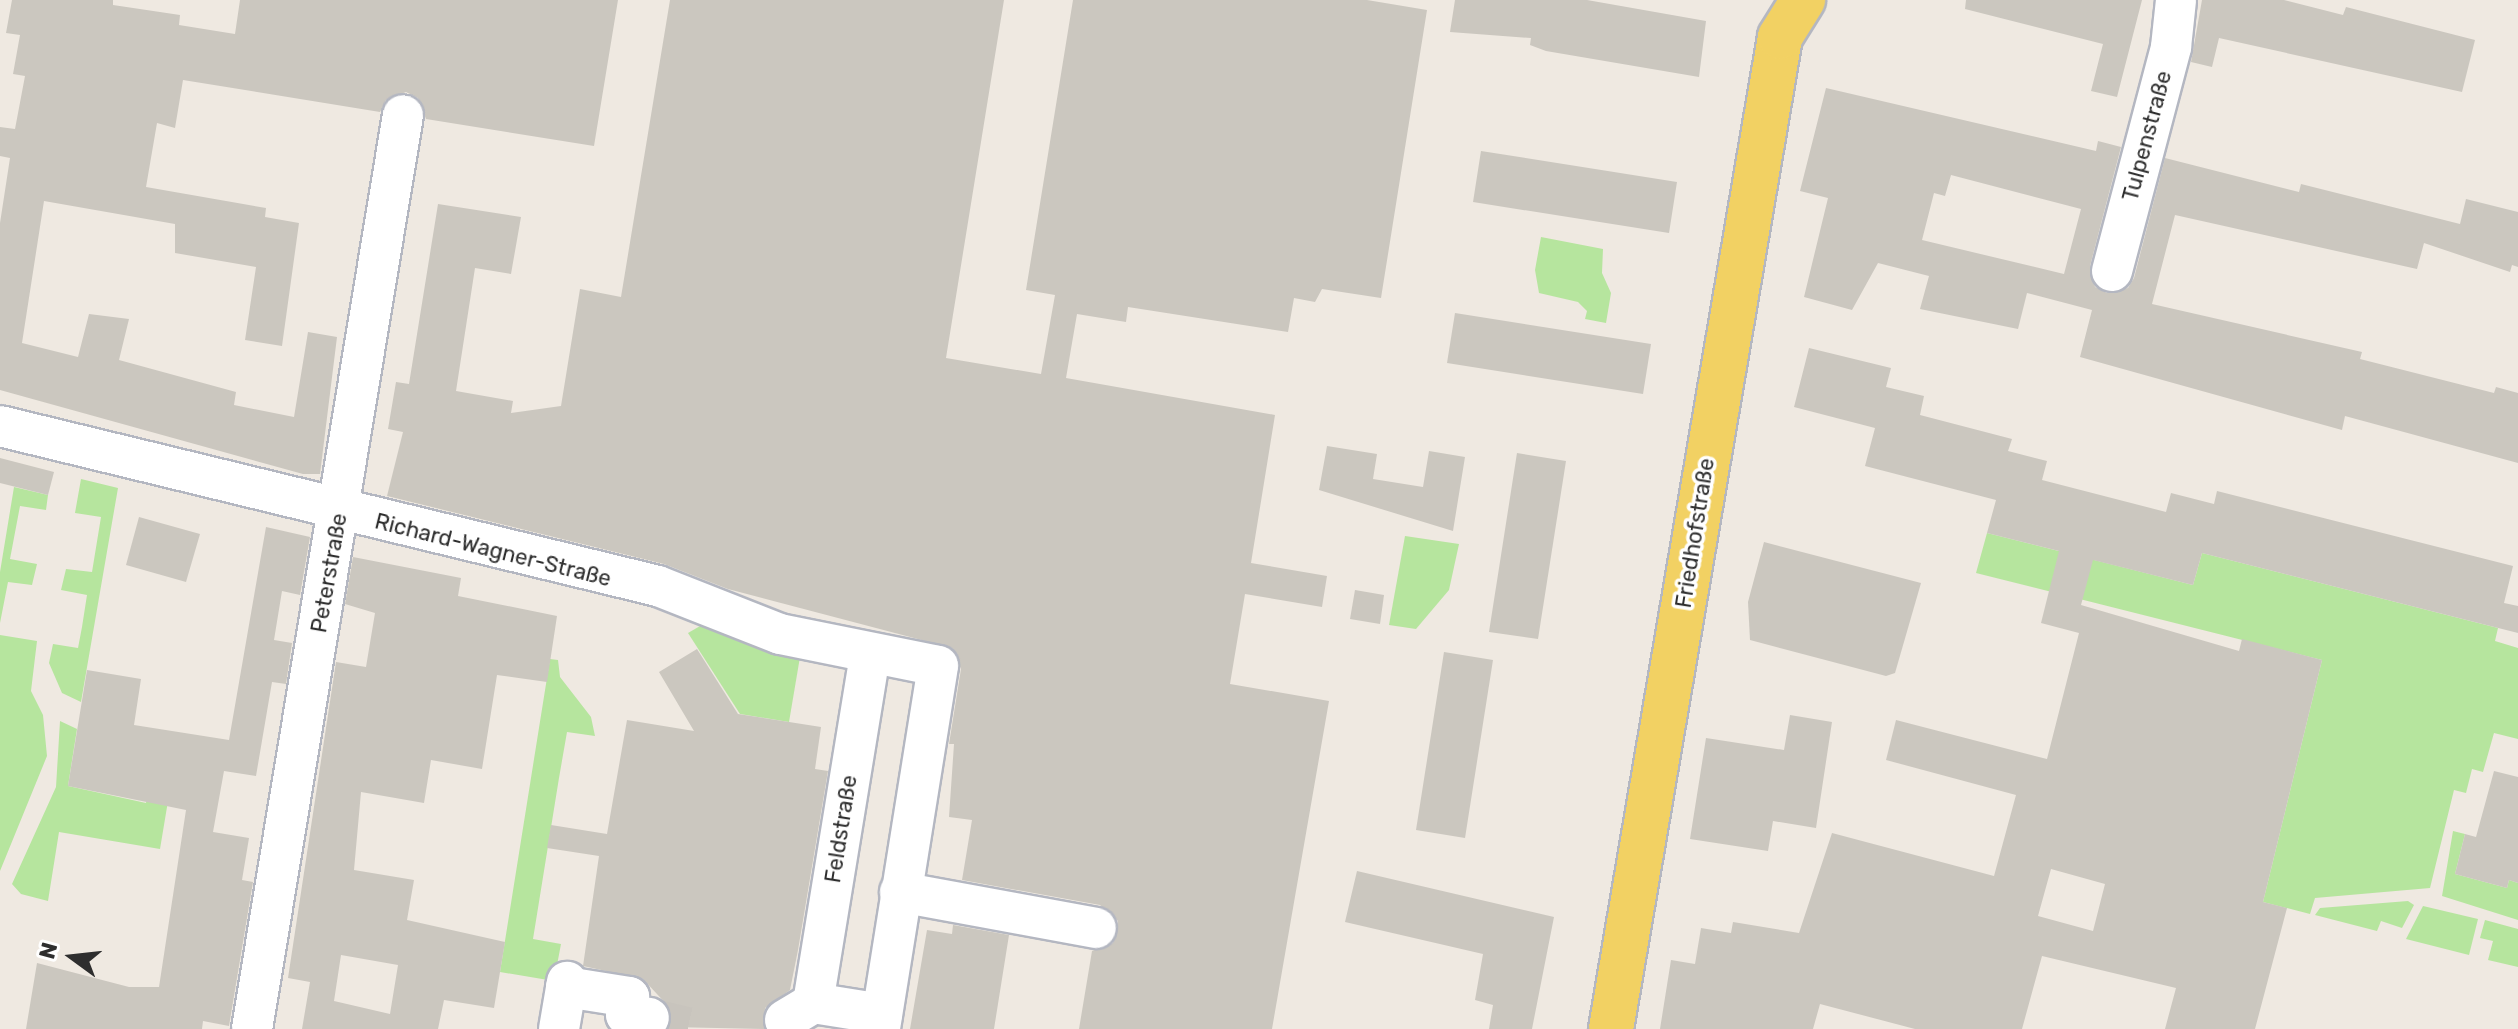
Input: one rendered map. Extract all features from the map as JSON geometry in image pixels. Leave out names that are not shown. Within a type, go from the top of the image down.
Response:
[{"type":"main road","name":"Friedhofstraße","points":[[1611,1029],[1775,18],[1803,0]]},
{"type":"street","name":"Tulpenstraße","points":[[2112,271],[2171,47],[2176,0]]},
{"type":"street","name":"Peterstraße","points":[[252,1029],[403,115]]},
{"type":"street","name":"Richard-Wagner-Straße","points":[[0,426],[339,512],[658,586],[780,634],[870,655],[938,666],[900,892]]},
{"type":"street","name":"Feldstraße","points":[[870,655],[799,1012],[881,1022]]},
{"type":"street","points":[[881,1022],[900,892],[1096,928]]},
{"type":"street","points":[[559,1029],[566,984],[629,997],[626,1015],[649,1018]]},
{"type":"green space","points":[[1541,237],[1603,249],[1602,273],[1611,293],[1606,323],[1585,319],[1587,311],[1578,302],[1539,293],[1535,270]]},
{"type":"green space","points":[[81,479],[118,488],[81,702],[62,693],[49,663],[53,644],[78,648],[82,627],[87,595],[61,590],[66,569],[92,572],[101,517],[75,513]]},
{"type":"green space","points":[[14,487],[48,495],[46,510],[20,506],[10,559],[37,564],[32,585],[8,582],[0,623],[0,572]]},
{"type":"green space","points":[[1987,533],[2193,585],[2202,553],[2498,628],[2495,641],[2518,648],[2518,739],[2494,733],[2483,772],[2472,769],[2466,793],[2454,790],[2430,888],[2315,898],[2310,914],[2263,902],[2322,660],[1976,573]]},
{"type":"green space","points":[[1405,536],[1459,544],[1449,590],[1416,629],[1389,625]]},
{"type":"green space","points":[[707,622],[801,651],[789,722],[740,714],[688,633]]},
{"type":"green space","points":[[0,635],[37,641],[31,691],[43,715],[47,756],[0,871]]},
{"type":"green space","points":[[550,659],[558,660],[560,677],[591,717],[595,736],[567,732],[559,778],[533,939],[561,944],[554,981],[500,972]]},
{"type":"green space","points":[[60,721],[77,729],[68,786],[146,803],[147,797],[168,801],[160,849],[59,832],[48,901],[21,894],[12,884],[56,787]]},
{"type":"green space","points":[[2453,831],[2465,834],[2455,874],[2507,888],[2509,880],[2518,883],[2518,920],[2442,896]]},
{"type":"green space","points":[[2408,901],[2414,905],[2402,928],[2381,921],[2377,931],[2315,915],[2320,908]]},
{"type":"green space","points":[[2423,906],[2478,919],[2469,955],[2406,939]]},
{"type":"green space","points":[[2485,920],[2518,929],[2518,967],[2488,960],[2493,941],[2480,938]]},
{"type":"building","points":[[12,0],[113,0],[113,5],[180,15],[179,25],[235,34],[240,0],[618,0],[594,146],[426,119],[418,98],[406,92],[386,100],[380,112],[183,80],[175,128],[157,123],[146,187],[266,208],[265,217],[299,223],[282,346],[245,340],[256,267],[175,253],[175,224],[44,201],[22,343],[78,357],[89,314],[129,319],[119,360],[236,392],[234,405],[294,417],[308,332],[337,337],[320,474],[303,474],[0,390],[0,223],[10,158],[0,156],[0,127],[15,129],[25,76],[13,74],[20,35],[6,33]]},
{"type":"building","points":[[670,0],[1004,0],[946,358],[1041,374],[1055,295],[1026,290],[1073,0],[1367,0],[1427,10],[1381,298],[1322,289],[1315,302],[1294,298],[1288,332],[1128,307],[1126,322],[1077,314],[1066,378],[1275,415],[1251,563],[1327,576],[1322,607],[1245,594],[1230,684],[1329,701],[1272,1029],[1079,1029],[1092,951],[1113,943],[1118,921],[1100,905],[962,880],[972,820],[949,817],[954,744],[949,744],[961,669],[952,648],[728,589],[664,564],[387,496],[403,432],[388,429],[396,382],[409,384],[438,204],[521,217],[511,274],[475,268],[456,391],[513,401],[511,413],[561,406],[580,289],[621,297]]},
{"type":"building","points":[[1455,0],[1587,0],[1706,21],[1699,77],[1546,51],[1530,45],[1531,38],[1450,32]]},
{"type":"building","points":[[1966,0],[2142,0],[2117,97],[2091,91],[2103,44],[1965,9]]},
{"type":"building","points":[[2202,0],[2284,0],[2343,15],[2346,7],[2475,40],[2462,92],[2219,38],[2212,67],[2191,62]]},
{"type":"building","points":[[1826,88],[2096,151],[2098,141],[2121,147],[2090,266],[2095,287],[2107,293],[2128,288],[2134,278],[2165,158],[2299,192],[2301,184],[2460,224],[2466,199],[2518,212],[2518,267],[2512,265],[2510,272],[2424,243],[2417,269],[2175,215],[2152,304],[2362,352],[2360,359],[2494,393],[2496,387],[2518,393],[2518,463],[2345,416],[2342,430],[2080,357],[2092,310],[2027,293],[2018,329],[1920,309],[1929,276],[1878,263],[1852,310],[1804,297],[1828,198],[1800,191]],"holes":[[[1951,175],[2081,209],[2064,274],[1922,240],[1934,193],[1945,196]]]},
{"type":"building","points":[[1481,151],[1677,182],[1669,233],[1473,202]]},
{"type":"building","points":[[1455,313],[1651,344],[1643,394],[1447,363]]},
{"type":"building","points":[[1809,348],[1891,368],[1886,387],[1924,396],[1920,415],[2012,439],[2008,451],[2047,461],[2042,480],[2166,512],[2171,493],[2214,504],[2217,491],[2513,566],[2504,603],[2518,606],[2518,633],[2202,553],[2193,585],[2093,560],[2081,605],[2239,651],[2242,639],[2322,660],[2263,902],[2287,908],[2255,1029],[2165,1029],[2176,988],[2042,956],[2022,1029],[1915,1029],[1820,1004],[1813,1029],[1660,1029],[1671,960],[1695,964],[1701,928],[1731,933],[1733,922],[1799,933],[1832,833],[1994,876],[2016,795],[1886,760],[1896,720],[2047,759],[2079,633],[2041,623],[2059,551],[1987,533],[1996,500],[1865,466],[1875,428],[1794,407]],"holes":[[[2051,869],[2105,884],[2093,931],[2038,916]]]},
{"type":"building","points":[[1327,446],[1377,454],[1373,479],[1423,487],[1429,451],[1465,457],[1453,531],[1319,490]]},
{"type":"building","points":[[1517,453],[1566,461],[1538,639],[1489,632]]},
{"type":"building","points":[[0,458],[54,472],[48,495],[0,483]]},
{"type":"building","points":[[139,517],[200,534],[186,582],[126,565]]},
{"type":"building","points":[[266,527],[310,537],[300,595],[282,591],[274,640],[292,643],[286,684],[272,682],[256,776],[224,771],[213,832],[249,838],[242,880],[253,882],[229,1026],[203,1021],[202,1029],[26,1029],[37,963],[129,987],[159,987],[186,810],[68,786],[87,670],[141,679],[134,725],[229,740]]},
{"type":"building","points":[[1764,542],[1921,583],[1895,673],[1886,676],[1750,640],[1748,602]]},
{"type":"building","points":[[353,557],[461,578],[458,596],[557,616],[547,682],[497,675],[482,769],[431,760],[424,803],[361,792],[354,870],[414,880],[407,920],[505,942],[494,1008],[444,1000],[438,1029],[302,1029],[310,982],[288,978],[336,662],[366,667],[375,613],[345,604]],"holes":[[[341,955],[398,965],[390,1014],[334,1001]]]},
{"type":"building","points":[[1355,590],[1384,595],[1380,624],[1350,619]]},
{"type":"building","points":[[697,649],[738,714],[821,727],[815,769],[828,771],[798,950],[790,990],[765,1008],[764,1029],[670,1027],[670,1008],[643,979],[583,966],[599,856],[547,848],[551,825],[607,834],[627,720],[694,731],[659,672]]},
{"type":"building","points":[[1444,652],[1493,660],[1465,838],[1416,830]]},
{"type":"building","points":[[1790,715],[1832,722],[1816,828],[1773,821],[1768,851],[1690,839],[1706,738],[1784,750]]},
{"type":"building","points":[[2494,771],[2518,777],[2518,883],[2509,880],[2507,888],[2455,874],[2465,834],[2476,837]]},
{"type":"building","points":[[1357,871],[1554,917],[1532,1029],[1489,1029],[1493,1005],[1475,1000],[1483,954],[1345,922]]},
{"type":"building","points":[[953,925],[1009,935],[994,1029],[910,1029],[927,930],[952,934]]},
{"type":"tunnel","points":[[649,1018],[696,1029]]}]
